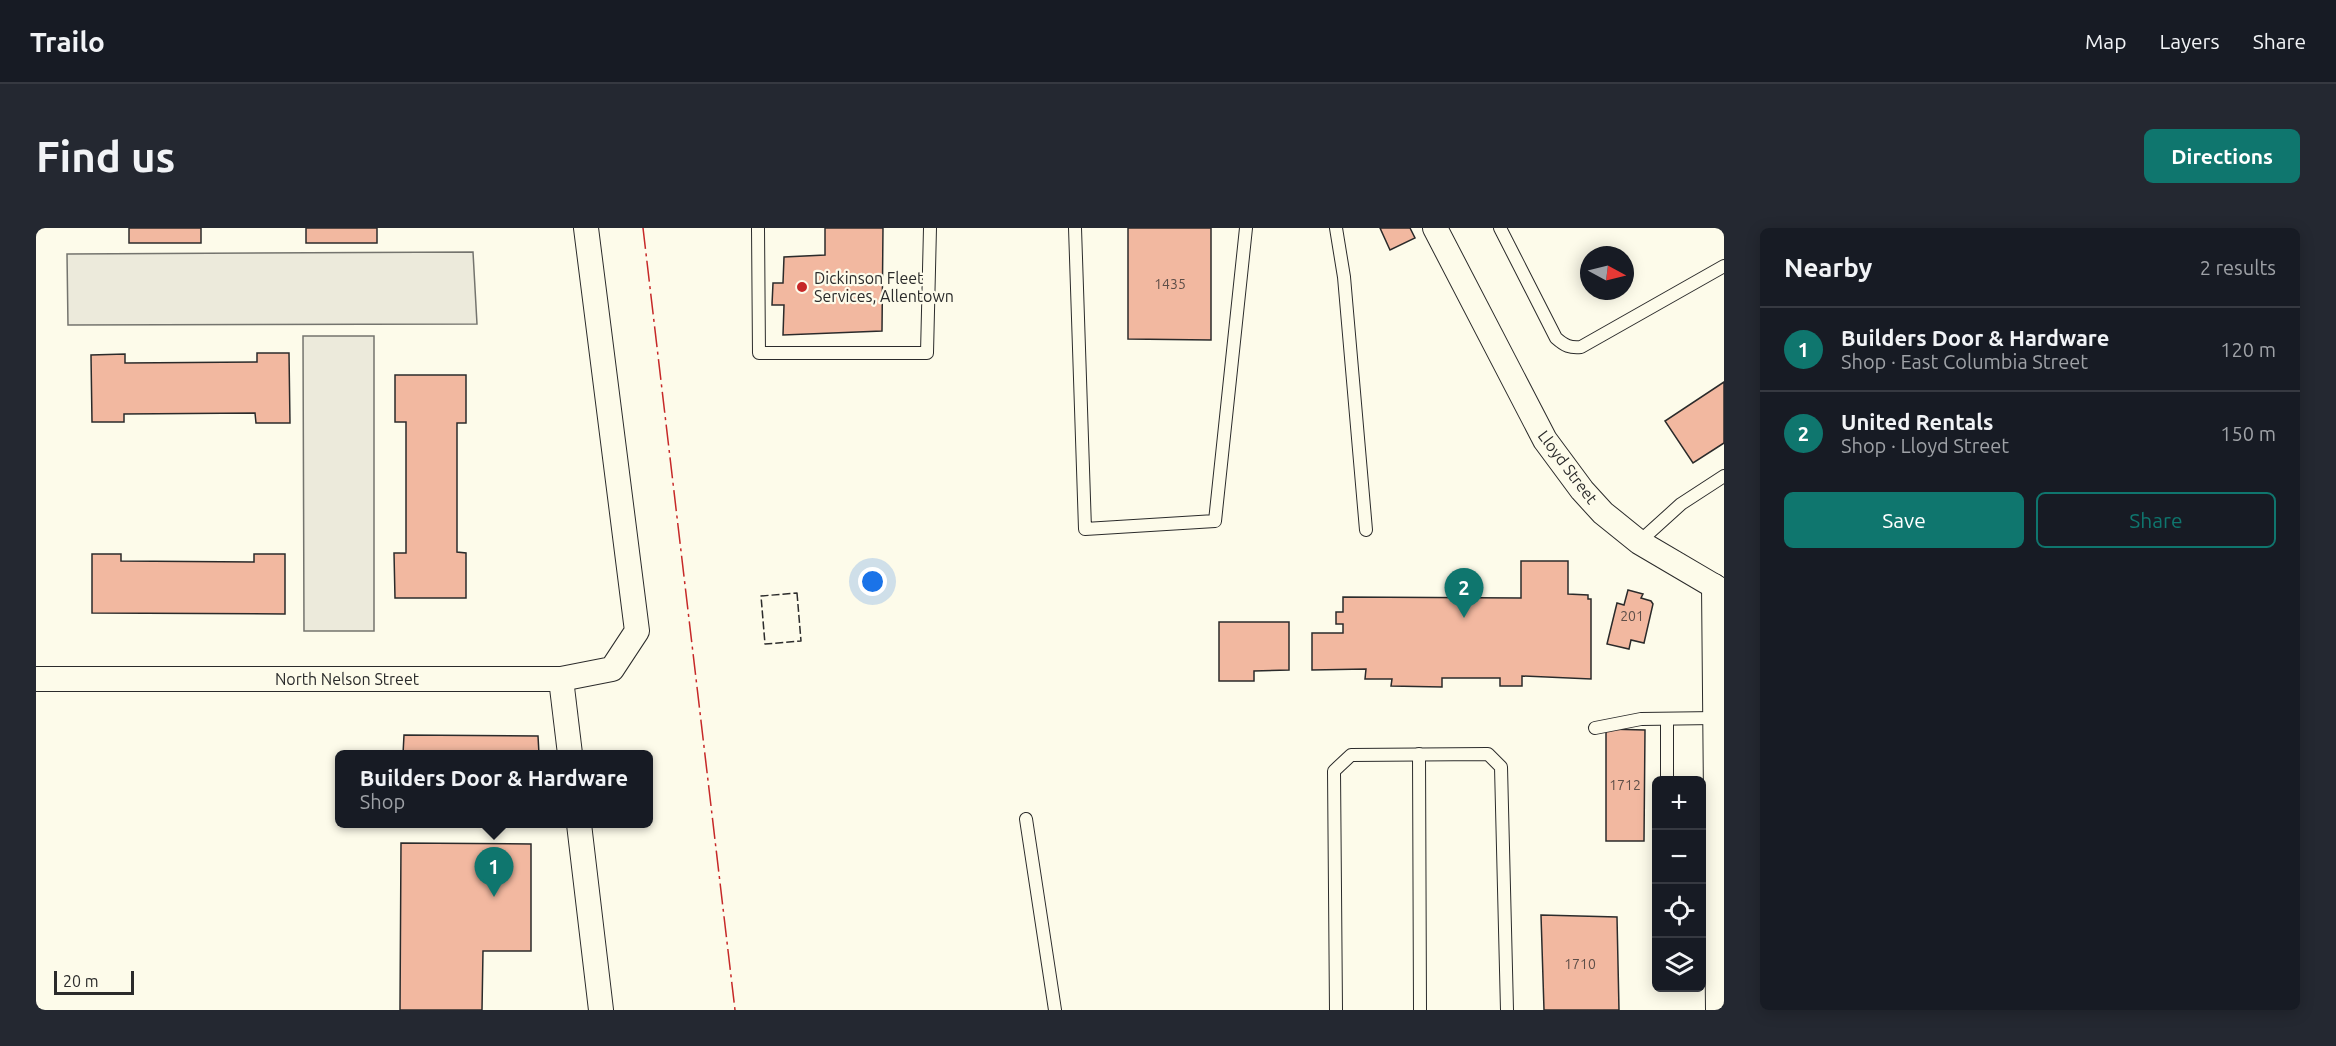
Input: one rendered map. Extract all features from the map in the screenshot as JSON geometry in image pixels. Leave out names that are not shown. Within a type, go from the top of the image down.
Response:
[{"type":"street","name":"North Nelson Street","points":[[36,679],[561,679],[612,669],[637,631],[586,228]]},
{"type":"street","name":"Lloyd Street","points":[[1436,228],[1545,440],[1582,490],[1603,513],[1639,542],[1719,589]]},
{"type":"street","points":[[1718,1010],[1709,862],[1719,589]]},
{"type":"street","points":[[561,679],[570,750]]},
{"type":"street","points":[[579,828],[601,1010]]},
{"type":"lane","points":[[758,228],[759,353],[927,353],[930,228]]},
{"type":"lane","points":[[1075,228],[1085,529],[1215,521],[1246,228]]},
{"type":"lane","points":[[1336,228],[1344,277],[1366,531]]},
{"type":"lane","points":[[1500,228],[1556,338],[1564,346],[1572,348],[1581,346],[1724,266]]},
{"type":"lane","points":[[1639,542],[1681,504],[1724,476]]},
{"type":"lane","points":[[1667,718],[1667,776]]},
{"type":"lane","points":[[1595,728],[1641,719],[1715,718]]},
{"type":"lane","points":[[1336,1010],[1335,771],[1351,754],[1488,754],[1502,767],[1507,1010]]},
{"type":"lane","points":[[1419,754],[1420,1010]]},
{"type":"lane","points":[[1026,819],[1055,1010]]},
{"type":"shaded area","points":[[473,252],[477,324],[68,325],[67,254]]},
{"type":"shaded area","points":[[303,336],[374,336],[374,631],[304,631]]},
{"type":"building","points":[[129,228],[201,228],[201,243],[129,243]]},
{"type":"building","points":[[306,228],[377,228],[377,243],[306,243]]},
{"type":"building","points":[[825,228],[883,228],[882,331],[783,335],[784,305],[772,305],[773,283],[783,283],[784,257],[825,255]]},
{"type":"building","points":[[1128,228],[1211,228],[1211,340],[1128,339]]},
{"type":"building","points":[[1380,228],[1410,228],[1415,238],[1390,250]]},
{"type":"building","points":[[257,353],[289,353],[290,423],[256,423],[255,413],[124,414],[124,422],[92,422],[91,355],[125,354],[125,363],[257,362]]},
{"type":"building","points":[[395,375],[466,375],[466,423],[457,423],[457,552],[466,553],[466,598],[395,598],[394,553],[406,553],[406,422],[395,422]]},
{"type":"building","points":[[1724,382],[1724,443],[1693,463],[1665,421]]},
{"type":"building","points":[[92,554],[121,554],[121,561],[254,562],[254,554],[285,554],[285,614],[92,613]]},
{"type":"building","points":[[1521,561],[1568,561],[1568,594],[1588,595],[1588,599],[1591,599],[1591,679],[1522,676],[1522,686],[1500,686],[1500,678],[1442,678],[1442,687],[1391,686],[1392,679],[1365,679],[1366,669],[1312,670],[1312,633],[1343,633],[1343,624],[1336,624],[1336,612],[1343,612],[1343,597],[1521,598]]},
{"type":"building","points":[[1628,590],[1643,594],[1641,598],[1653,604],[1644,643],[1631,640],[1629,649],[1607,644],[1617,603],[1624,605]]},
{"type":"building","points":[[1219,622],[1289,622],[1289,670],[1254,671],[1254,681],[1219,681]]},
{"type":"building","points":[[1606,729],[1645,730],[1644,841],[1606,841]]},
{"type":"building","points":[[404,735],[538,736],[539,750],[403,750]]},
{"type":"building","points":[[401,843],[531,844],[531,951],[483,951],[482,1010],[400,1010]]},
{"type":"building","points":[[1541,915],[1617,917],[1619,1010],[1544,1010]]},
{"type":"fence","points":[[797,593],[801,641],[765,644],[761,596],[797,593]]},
{"type":"power","points":[[643,228],[735,1010]]},
{"type":"place","name":"Dickinson Fleet Services, Allentown","points":[[802,287]]},
{"type":"place","name":"United Rentals","points":[[1464,618]]},
{"type":"place","name":"Builders Door & Hardware","points":[[494,897]]}]
